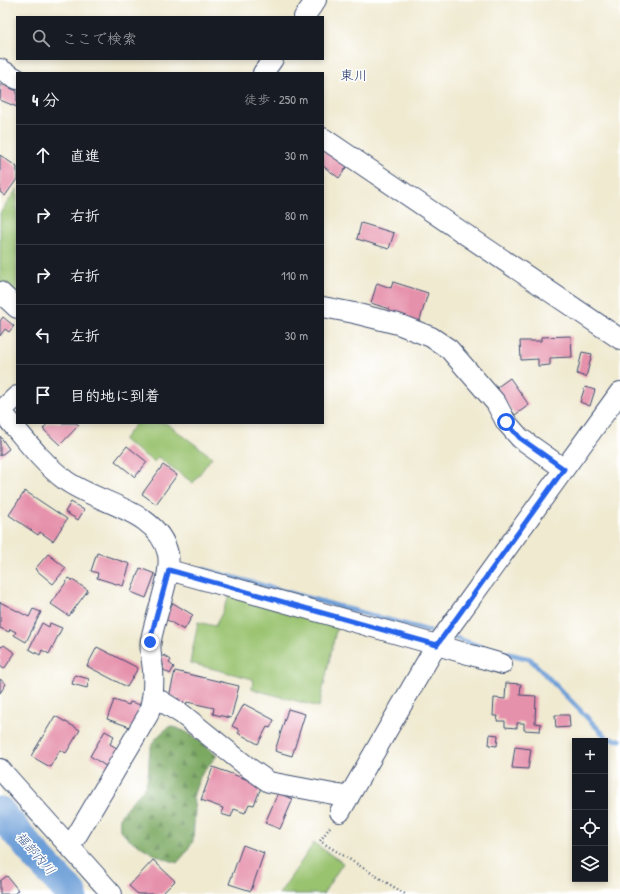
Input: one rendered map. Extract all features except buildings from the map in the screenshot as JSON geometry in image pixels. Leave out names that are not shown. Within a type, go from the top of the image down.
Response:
[{"type":"street","points":[[305,16],[316,0]]},
{"type":"street","points":[[264,72],[272,60]]},
{"type":"street","points":[[0,69],[16,78]]},
{"type":"street","points":[[324,139],[620,339]]},
{"type":"street","points":[[0,292],[16,307]]},
{"type":"street","points":[[324,307],[398,324],[431,337],[449,349],[496,403],[506,422],[520,438],[564,469]]},
{"type":"street","points":[[153,696],[182,714],[249,768],[269,782],[344,804],[437,645],[620,392]]},
{"type":"street","points":[[16,397],[0,412],[51,468],[64,480],[80,490],[140,516],[154,528],[163,541],[168,554],[169,570],[150,642],[153,670],[153,696],[148,715],[70,847]]},
{"type":"street","points":[[169,570],[502,664]]},
{"type":"street","points":[[0,770],[112,894]]},
{"type":"path","points":[[344,804],[320,841],[405,894]]},
{"type":"green space","points":[[16,190],[16,295],[0,282],[0,213]]},
{"type":"green space","points":[[135,424],[167,424],[212,457],[193,483],[158,457],[154,462],[123,440]]},
{"type":"green space","points":[[230,594],[337,626],[319,707],[252,689],[253,679],[190,663],[198,622],[215,626]]},
{"type":"green space","points":[[170,726],[190,734],[217,756],[205,769],[199,779],[193,797],[195,810],[193,841],[177,863],[157,856],[128,839],[120,830],[120,818],[124,810],[139,794],[147,781],[152,744],[159,735]]},
{"type":"green space","points":[[314,843],[343,863],[323,894],[279,894]]},
{"type":"waterway","points":[[202,569],[429,631]]},
{"type":"waterway","points":[[456,638],[485,648],[530,659],[608,739],[620,740]]},
{"type":"waterway","name":"福部内川","points":[[0,812],[38,858],[72,894]]},
{"type":"district","name":"東川","points":[[354,75]]},
{"type":"route","points":[[150,642],[169,570],[437,645],[564,469],[520,438],[506,422]]}]
